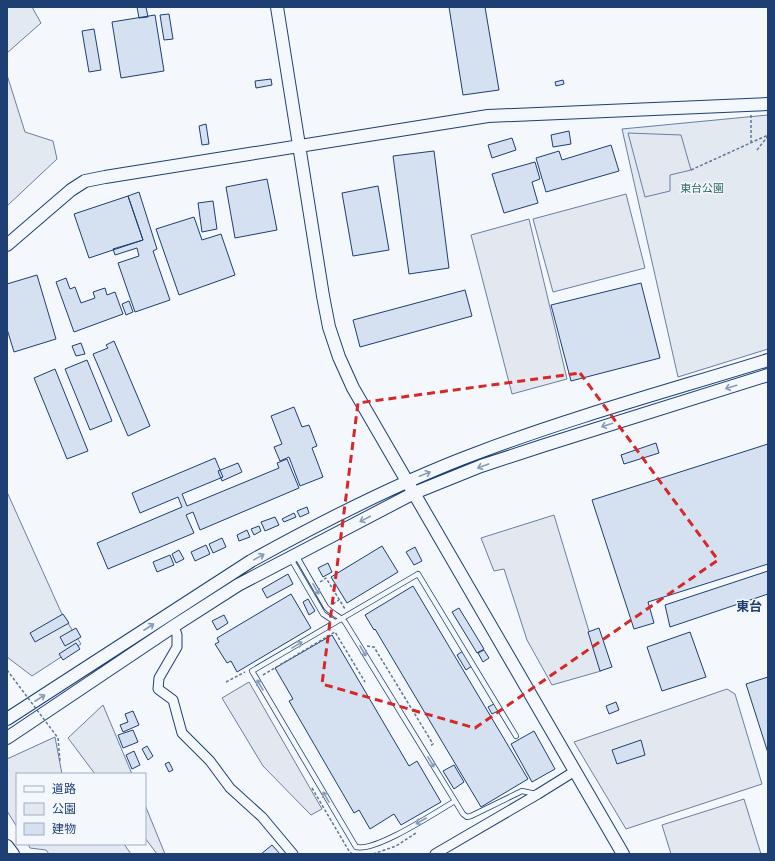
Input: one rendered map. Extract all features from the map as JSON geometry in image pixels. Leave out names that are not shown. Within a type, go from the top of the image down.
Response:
[{"type":"street","points":[[277,7],[329,327],[339,358],[353,388],[623,854]]},
{"type":"street","points":[[7,245],[71,190],[85,181],[488,116],[768,104]]},
{"type":"street","points":[[7,719],[251,562],[283,544],[407,481],[476,453],[541,430],[768,360]]},
{"type":"street","points":[[7,738],[174,626],[238,586],[414,493],[480,466],[545,444],[768,375]]},
{"type":"street","points":[[174,626],[177,635],[177,648],[159,678],[158,689],[173,700],[182,733],[210,761],[230,788],[262,817],[293,854]]},
{"type":"street","points":[[435,854],[575,771]]},
{"type":"street","points":[[7,846],[14,854]]},
{"type":"lane","points":[[293,557],[326,607],[342,618],[463,814],[468,817],[522,791],[538,794]]},
{"type":"lane","points":[[293,557],[323,614],[335,622]]},
{"type":"lane","points":[[455,801],[383,842],[360,848],[356,847],[252,671],[418,574],[516,736]]},
{"type":"path","points":[[751,105],[751,142]]},
{"type":"path","points":[[691,170],[751,142],[768,136]]},
{"type":"path","points":[[757,150],[768,136]]},
{"type":"path","points":[[318,582],[326,578],[345,610]]},
{"type":"path","points":[[330,606],[339,600]]},
{"type":"path","points":[[264,680],[262,676],[335,632],[365,682]]},
{"type":"path","points":[[367,646],[374,647],[433,744],[426,748]]},
{"type":"path","points":[[7,670],[58,738],[60,761]]},
{"type":"path","points":[[372,854],[396,846],[418,832]]},
{"type":"highlighted area","points":[[580,373],[718,560],[475,728],[322,684],[358,403]]},
{"type":"green space","points":[[7,7],[32,7],[41,23],[7,53]]},
{"type":"green space","points":[[7,75],[25,132],[53,141],[57,159],[7,206]]},
{"type":"green space","name":"東台公園","points":[[768,115],[768,349],[678,377],[622,129]]},
{"type":"green space","points":[[7,492],[61,612],[81,644],[32,676],[7,657]]},
{"type":"green space","points":[[103,705],[132,773],[94,773],[68,738]]},
{"type":"green space","points":[[55,737],[62,773],[16,773],[16,825],[7,811],[7,759]]},
{"type":"green space","points":[[146,807],[165,854],[157,854],[146,839]]},
{"type":"green space","points":[[28,845],[125,845],[131,854],[49,854],[46,850],[30,848]]},
{"type":"shaded area","points":[[628,133],[681,135],[691,170],[670,175],[670,191],[645,197]]},
{"type":"shaded area","points":[[626,194],[645,268],[553,292],[533,219]]},
{"type":"shaded area","points":[[529,219],[567,379],[512,394],[471,235]]},
{"type":"shaded area","points":[[554,515],[601,671],[552,685],[527,640],[504,569],[494,571],[481,538]]},
{"type":"shaded area","points":[[249,682],[322,809],[311,815],[263,766],[222,698]]},
{"type":"shaded area","points":[[727,689],[735,694],[762,784],[626,829],[574,742]]},
{"type":"shaded area","points":[[744,799],[761,854],[671,854],[662,825]]},
{"type":"building","points":[[137,7],[146,7],[148,17],[139,18]]},
{"type":"building","points":[[449,7],[485,7],[499,90],[463,95]]},
{"type":"building","points":[[169,14],[173,39],[164,40],[160,15]]},
{"type":"building","points":[[155,15],[164,71],[121,78],[112,22]]},
{"type":"building","points":[[94,29],[101,70],[89,72],[82,31]]},
{"type":"building","points":[[271,79],[272,85],[256,88],[255,81]]},
{"type":"building","points":[[563,80],[564,84],[556,86],[555,82]]},
{"type":"building","points":[[206,124],[209,144],[202,145],[199,126]]},
{"type":"building","points":[[569,131],[571,144],[553,147],[551,135]]},
{"type":"building","points":[[512,138],[516,150],[492,158],[488,145]]},
{"type":"building","points":[[611,145],[619,171],[546,192],[536,158],[559,151],[562,160]]},
{"type":"building","points":[[434,151],[449,268],[409,274],[393,156]]},
{"type":"building","points":[[535,162],[540,179],[532,182],[538,203],[504,213],[492,174]]},
{"type":"building","points":[[267,179],[277,230],[235,238],[226,187]]},
{"type":"building","points":[[378,186],[389,250],[353,256],[342,193]]},
{"type":"building","points":[[139,192],[157,249],[153,251],[170,300],[135,312],[118,263],[139,256],[137,248],[115,255],[113,249],[143,240],[128,196]]},
{"type":"building","points":[[128,196],[143,240],[89,258],[74,214]]},
{"type":"building","points":[[213,201],[217,229],[202,232],[198,203]]},
{"type":"building","points":[[194,217],[202,240],[221,234],[235,275],[179,295],[156,229]]},
{"type":"building","points":[[37,275],[56,339],[14,352],[7,329],[7,284]]},
{"type":"building","points":[[66,278],[70,289],[75,287],[81,303],[95,298],[93,292],[105,288],[107,295],[115,292],[123,314],[74,332],[56,282]]},
{"type":"building","points":[[641,283],[660,358],[571,381],[551,305]]},
{"type":"building","points":[[465,290],[472,316],[360,347],[353,320]]},
{"type":"building","points":[[129,301],[133,312],[126,315],[122,304]]},
{"type":"building","points":[[114,341],[150,426],[128,436],[93,354],[108,348],[106,345]]},
{"type":"building","points":[[81,343],[85,354],[76,356],[72,346]]},
{"type":"building","points":[[87,360],[112,421],[90,430],[65,369]]},
{"type":"building","points":[[55,369],[88,451],[67,459],[34,378]]},
{"type":"building","points":[[294,407],[302,427],[309,425],[317,446],[312,448],[323,477],[300,486],[289,457],[280,461],[274,447],[282,444],[271,416]]},
{"type":"building","points":[[656,443],[659,453],[624,464],[621,455]]},
{"type":"building","points":[[768,444],[768,564],[648,602],[654,623],[634,629],[592,500]]},
{"type":"building","points":[[215,458],[223,477],[182,494],[187,506],[279,468],[277,463],[287,459],[299,488],[200,530],[193,512],[186,515],[194,533],[108,569],[97,543],[182,507],[178,497],[140,513],[132,493]]},
{"type":"building","points":[[238,463],[242,472],[222,481],[218,471]]},
{"type":"building","points":[[307,507],[309,513],[300,517],[297,511]]},
{"type":"building","points":[[294,513],[296,517],[284,522],[282,519]]},
{"type":"building","points":[[275,517],[279,525],[265,531],[261,522]]},
{"type":"building","points":[[259,526],[261,531],[254,535],[251,529]]},
{"type":"building","points":[[247,530],[250,537],[239,541],[237,535]]},
{"type":"building","points":[[222,538],[226,547],[213,553],[209,544]]},
{"type":"building","points":[[206,545],[210,554],[195,561],[191,552]]},
{"type":"building","points":[[382,546],[398,572],[347,603],[331,577]]},
{"type":"building","points":[[415,547],[422,561],[414,565],[406,552]]},
{"type":"building","points":[[179,550],[184,559],[176,563],[172,554]]},
{"type":"building","points":[[170,555],[174,565],[157,572],[153,562]]},
{"type":"building","points":[[328,563],[332,572],[323,577],[318,568]]},
{"type":"building","points":[[768,571],[768,594],[670,627],[665,605]]},
{"type":"building","points":[[288,574],[293,584],[267,598],[262,589]]},
{"type":"building","points":[[413,586],[528,779],[481,807],[375,629],[374,630],[365,615]]},
{"type":"building","points":[[291,594],[311,628],[237,672],[231,661],[227,663],[215,644],[219,642],[217,638]]},
{"type":"building","points":[[308,599],[315,611],[309,615],[303,602]]},
{"type":"building","points":[[459,608],[484,649],[477,653],[452,612]]},
{"type":"building","points":[[63,614],[69,623],[35,642],[30,633]]},
{"type":"building","points":[[224,615],[228,623],[217,630],[212,621]]},
{"type":"building","points":[[76,628],[81,637],[65,646],[60,637]]},
{"type":"building","points":[[599,628],[612,667],[600,671],[588,632]]},
{"type":"building","points":[[690,632],[706,677],[662,691],[647,647]]},
{"type":"building","points":[[332,635],[409,766],[417,761],[441,802],[401,825],[394,814],[370,829],[359,810],[354,813],[289,701],[293,699],[275,668]]},
{"type":"building","points":[[76,643],[80,649],[63,660],[59,654]]},
{"type":"building","points":[[484,650],[489,658],[483,662],[478,653]]},
{"type":"building","points":[[463,651],[472,666],[466,670],[457,655]]},
{"type":"building","points":[[768,677],[768,753],[746,684]]},
{"type":"building","points":[[616,702],[619,710],[609,714],[606,706]]},
{"type":"building","points":[[496,703],[500,710],[492,714],[488,707]]},
{"type":"building","points":[[133,711],[139,725],[123,732],[120,725],[128,722],[125,714]]},
{"type":"building","points":[[133,730],[138,742],[123,748],[118,735]]},
{"type":"building","points":[[534,731],[555,769],[532,782],[511,744]]},
{"type":"building","points":[[641,740],[645,755],[617,764],[612,750]]},
{"type":"building","points":[[147,746],[153,756],[148,760],[142,749]]},
{"type":"building","points":[[134,751],[140,765],[132,769],[126,755]]},
{"type":"building","points":[[169,762],[173,770],[169,772],[165,764]]},
{"type":"building","points":[[454,765],[464,782],[454,789],[443,771]]},
{"type":"building","points":[[272,845],[280,854],[261,854]]},
{"type":"district","name":"東台","points":[[749,606]]}]
